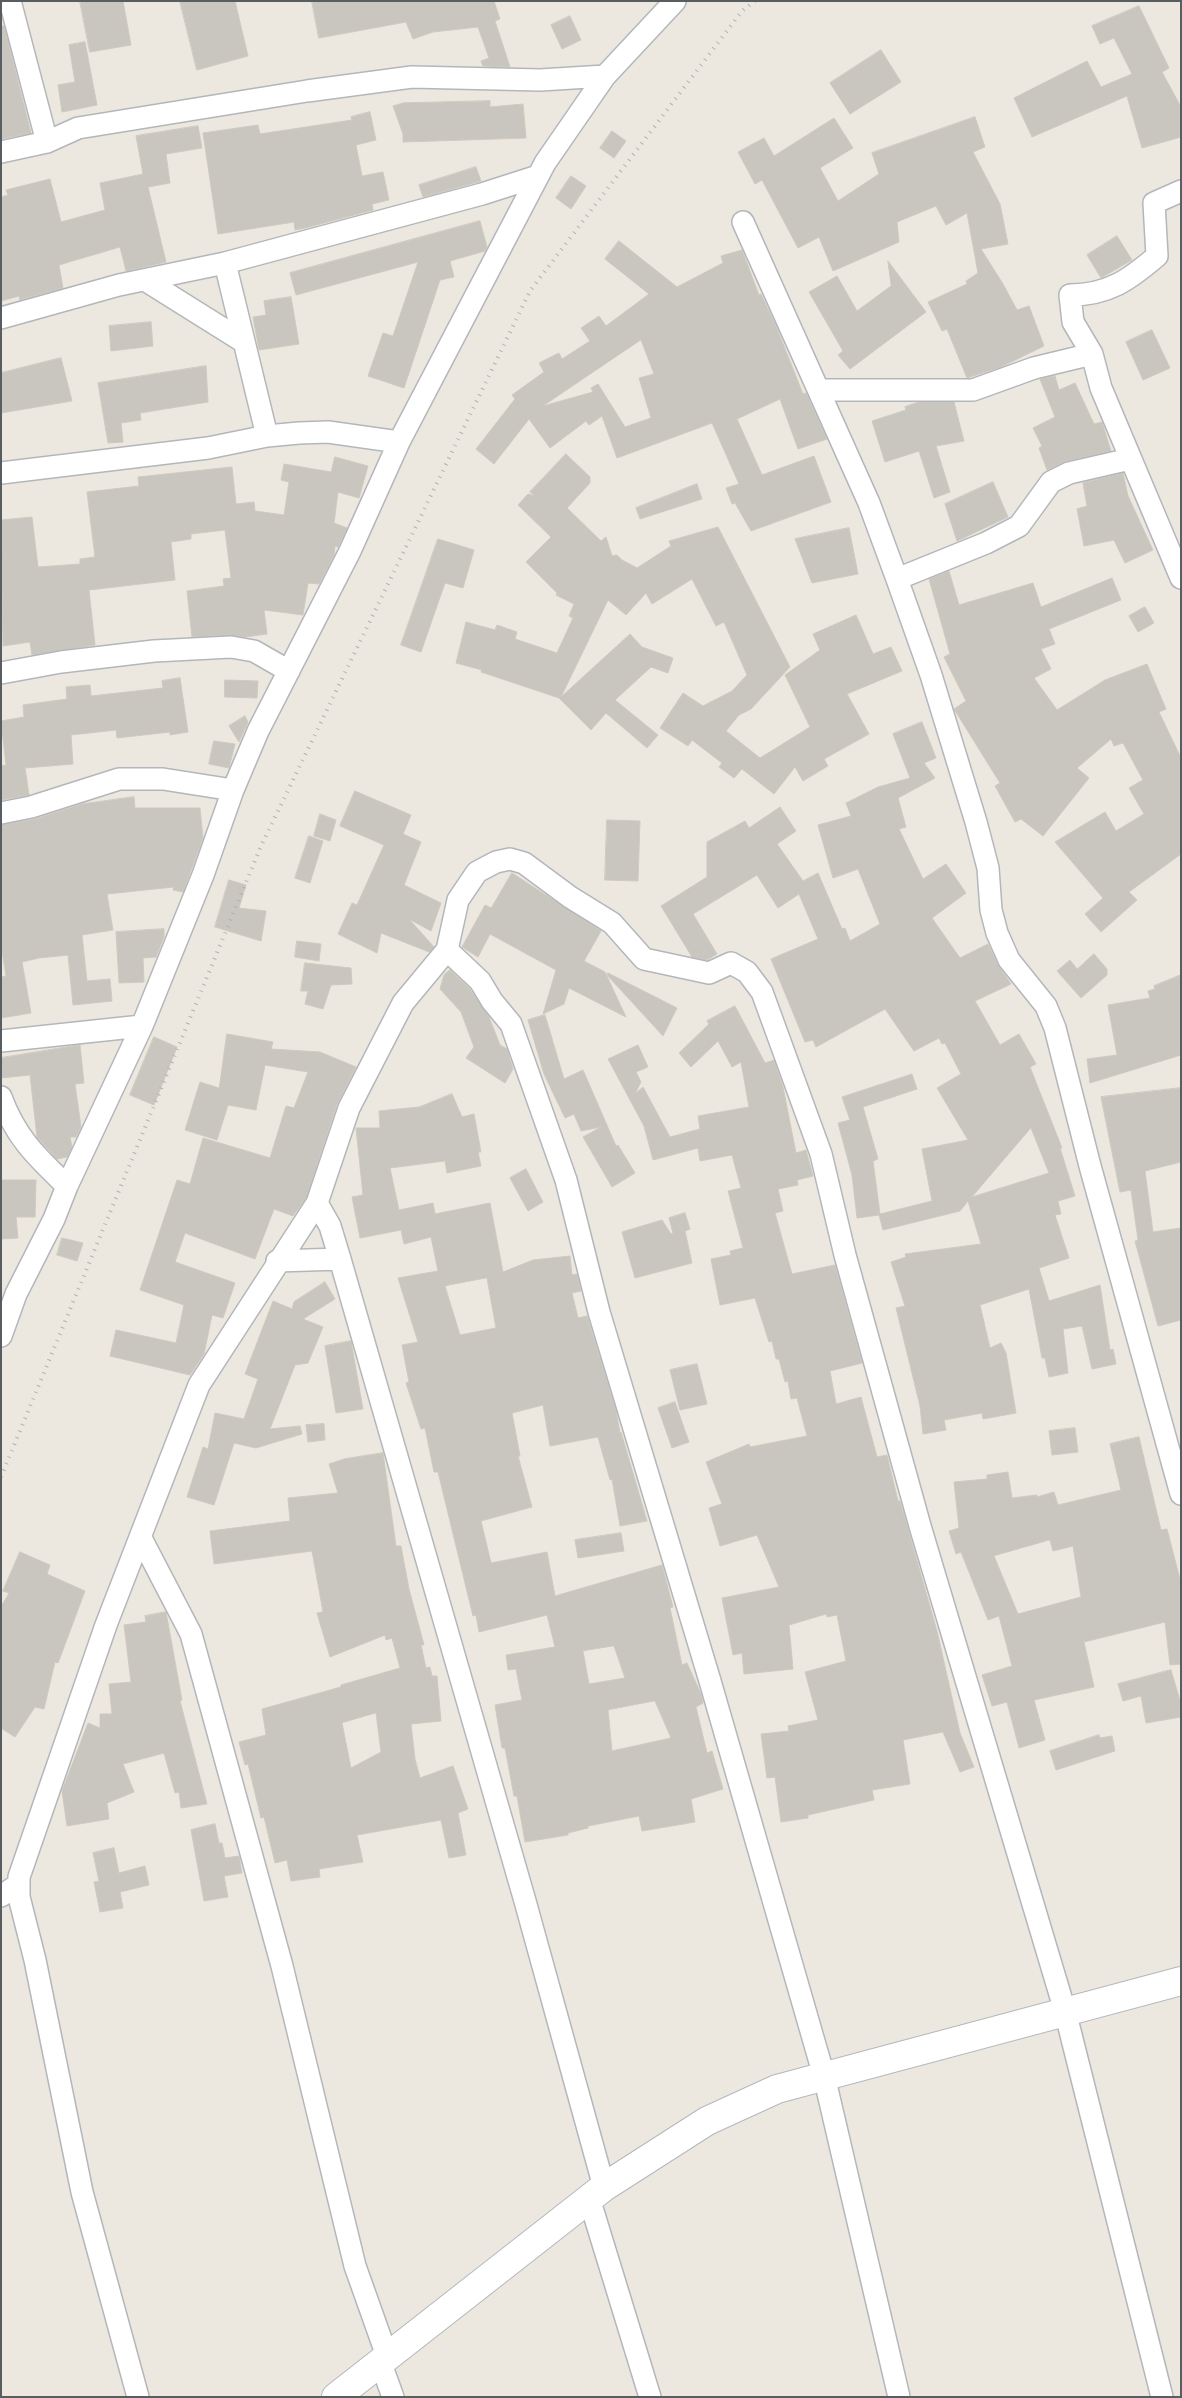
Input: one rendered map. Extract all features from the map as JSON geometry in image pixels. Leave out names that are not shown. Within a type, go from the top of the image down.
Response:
[{"type":"street","points":[[10,1],[48,142]]},
{"type":"street","points":[[1,1336],[8,1295],[54,1220],[67,1186],[142,1026],[203,875],[233,790],[258,731],[350,550],[399,442],[538,176],[571,124],[605,76],[675,1]]},
{"type":"street","points":[[1,152],[48,142],[78,128],[307,91],[412,77],[540,80],[605,76]]},
{"type":"street","points":[[1,318],[145,280],[225,263],[482,194],[538,176]]},
{"type":"street","points":[[1181,191],[1154,203],[1157,256],[1130,279],[1091,295],[1070,295],[1073,322],[1092,354],[1102,388],[1130,460],[1181,578]]},
{"type":"street","points":[[743,222],[820,390],[869,503],[897,579],[931,675],[976,822],[988,868],[991,910],[997,933],[1009,960],[1046,1006],[1055,1028],[1090,1166],[1181,1494]]},
{"type":"street","points":[[225,263],[267,436]]},
{"type":"street","points":[[145,280],[244,342]]},
{"type":"street","points":[[820,390],[973,390],[1034,368],[1092,354]]},
{"type":"street","points":[[1,473],[208,448],[267,436],[328,432],[399,442]]},
{"type":"street","points":[[897,579],[986,543],[1019,526],[1051,482],[1069,473],[1130,460]]},
{"type":"street","points":[[1,673],[61,662],[154,651],[231,647],[254,651],[288,671]]},
{"type":"street","points":[[1,813],[30,807],[119,779],[163,780],[233,790]]},
{"type":"street","points":[[138,2397],[82,2192],[35,1960],[19,1897],[18,1876],[106,1625],[199,1385],[316,1203],[349,1108],[374,1056],[403,1004],[447,950],[458,900],[477,872],[496,862],[510,859],[524,863],[537,871],[570,898],[612,924],[644,959],[709,973],[731,963],[748,972],[762,992],[821,1154],[845,1255],[920,1526],[1066,2011],[1162,2397]]},
{"type":"street","points":[[447,950],[480,981],[492,1001],[511,1024],[566,1180],[599,1312],[710,1682],[824,2076],[899,2397]]},
{"type":"street","points":[[1,1041],[142,1026]]},
{"type":"street","points":[[1,1097],[9,1117],[32,1152],[67,1186]]},
{"type":"street","points":[[316,1203],[330,1226],[340,1259],[525,1901],[650,2397]]},
{"type":"street","points":[[277,1261],[340,1259]]},
{"type":"street","points":[[140,1538],[191,1634],[282,1966],[355,2266],[393,2397]]},
{"type":"street","points":[[1,1896],[7,1890],[19,1884]]},
{"type":"street","points":[[336,2397],[597,2192],[707,2121],[777,2089],[1181,1981]]},
{"type":"building","points":[[80,1],[123,1],[131,45],[90,52]]},
{"type":"building","points":[[180,1],[235,1],[248,56],[197,70]]},
{"type":"building","points":[[312,1],[494,1],[500,19],[495,21],[510,67],[483,66],[481,61],[489,58],[478,27],[433,32],[413,39],[406,22],[319,38]]},
{"type":"building","points":[[1139,6],[1169,68],[1162,72],[1181,107],[1181,137],[1142,148],[1127,96],[1032,137],[1014,98],[1087,61],[1101,87],[1132,74],[1114,38],[1100,44],[1092,26]]},
{"type":"building","points":[[570,16],[581,40],[562,49],[551,25]]},
{"type":"building","points":[[1,26],[4,26],[31,133],[1,139]]},
{"type":"building","points":[[85,42],[97,105],[62,112],[58,85],[75,82],[69,45]]},
{"type":"building","points":[[881,50],[901,82],[850,114],[830,83]]},
{"type":"building","points":[[490,101],[490,107],[523,104],[526,138],[403,142],[403,134],[393,106],[403,103]]},
{"type":"building","points":[[370,112],[376,140],[356,145],[362,176],[383,172],[389,200],[372,204],[373,210],[295,230],[294,222],[218,234],[203,133],[258,125],[260,134],[352,120],[351,117]]},
{"type":"building","points":[[975,117],[985,147],[973,152],[1000,204],[1008,244],[981,249],[1017,310],[1029,306],[1044,346],[1001,367],[967,378],[947,329],[942,331],[928,302],[967,284],[966,281],[978,273],[967,213],[946,225],[936,206],[897,222],[899,242],[833,271],[819,237],[798,248],[762,180],[755,184],[738,152],[764,138],[774,156],[834,118],[853,148],[820,168],[838,201],[879,174],[872,153]]},
{"type":"building","points":[[198,126],[202,148],[166,154],[170,183],[148,187],[166,262],[126,271],[120,247],[59,265],[63,288],[20,300],[19,296],[1,301],[1,197],[8,195],[6,190],[50,179],[61,222],[105,210],[100,183],[143,174],[136,136]]},
{"type":"building","points":[[612,131],[626,141],[614,158],[600,148]]},
{"type":"building","points":[[476,167],[481,181],[423,197],[419,185]]},
{"type":"building","points":[[571,176],[586,186],[571,209],[556,198]]},
{"type":"building","points":[[480,221],[487,247],[485,251],[450,261],[454,277],[440,280],[404,388],[368,376],[383,333],[393,336],[418,262],[296,295],[290,273]]},
{"type":"building","points":[[1117,236],[1132,260],[1101,278],[1087,255]]},
{"type":"building","points":[[619,241],[677,287],[723,263],[721,256],[742,250],[759,295],[761,294],[776,326],[803,394],[806,393],[827,439],[798,449],[780,399],[737,419],[762,475],[814,456],[831,502],[751,531],[735,503],[732,504],[726,488],[739,484],[712,423],[617,458],[602,416],[589,425],[586,421],[550,448],[529,419],[494,464],[476,449],[515,399],[512,395],[544,372],[539,363],[559,353],[562,359],[590,341],[581,328],[599,316],[606,326],[649,294],[605,259]],"holes":[[[641,340],[654,374],[639,378],[651,418],[625,427],[598,384],[591,388],[593,392],[543,406]]]},
{"type":"building","points":[[888,261],[926,312],[850,369],[838,355],[843,351],[809,292],[837,276],[857,311],[891,286]]},
{"type":"building","points":[[291,297],[299,344],[259,350],[253,317],[266,315],[264,301]]},
{"type":"building","points":[[151,322],[153,346],[111,351],[109,326]]},
{"type":"building","points":[[1152,330],[1170,368],[1143,380],[1126,342]]},
{"type":"building","points":[[61,358],[72,401],[1,413],[1,373]]},
{"type":"building","points":[[206,366],[208,402],[140,413],[141,420],[121,423],[123,442],[108,443],[98,383]]},
{"type":"building","points":[[1055,376],[1059,390],[1075,383],[1094,424],[1102,422],[1111,451],[1066,461],[1047,470],[1039,448],[1042,446],[1033,428],[1055,417],[1040,379]]},
{"type":"building","points":[[919,402],[954,402],[964,441],[936,446],[950,492],[934,498],[919,451],[885,462],[872,421],[906,410],[905,407]]},
{"type":"building","points":[[566,454],[590,477],[590,483],[567,508],[601,541],[606,537],[612,556],[617,555],[637,568],[671,546],[669,541],[718,527],[790,667],[751,709],[739,715],[726,731],[760,758],[810,727],[785,675],[820,650],[813,634],[856,615],[873,654],[891,647],[902,671],[847,694],[869,734],[824,759],[828,766],[803,781],[795,767],[774,794],[742,769],[734,778],[719,767],[722,763],[692,740],[688,746],[660,728],[683,693],[703,706],[732,691],[747,675],[724,622],[716,626],[692,579],[652,604],[646,593],[626,615],[608,600],[561,697],[630,634],[642,647],[673,658],[668,673],[651,667],[615,700],[658,735],[647,748],[606,713],[591,730],[559,698],[481,672],[482,670],[456,663],[466,622],[495,630],[497,625],[517,632],[515,639],[557,653],[573,618],[569,616],[574,604],[556,595],[557,593],[526,562],[551,537],[518,505],[528,494],[535,496],[530,492]]},
{"type":"building","points":[[335,457],[368,466],[359,498],[338,492],[334,523],[347,528],[338,547],[335,546],[334,555],[319,584],[308,583],[303,615],[264,610],[267,634],[245,637],[231,635],[192,637],[187,591],[224,586],[223,579],[231,578],[225,530],[191,534],[191,539],[171,542],[175,580],[89,590],[95,645],[32,655],[30,642],[3,646],[1,520],[32,517],[38,567],[80,564],[80,559],[95,557],[87,492],[139,486],[138,477],[232,467],[236,504],[254,502],[255,511],[284,515],[289,482],[281,480],[284,464],[331,472]]},
{"type":"building","points":[[1123,473],[1128,496],[1153,550],[1125,563],[1114,540],[1084,546],[1077,509],[1087,506],[1083,483]]},
{"type":"building","points":[[993,482],[1008,517],[957,541],[945,504]]},
{"type":"building","points":[[697,484],[702,499],[640,519],[636,508]]},
{"type":"building","points":[[849,528],[858,574],[812,583],[795,539]]},
{"type":"building","points":[[438,539],[474,550],[463,588],[445,583],[421,652],[401,645]]},
{"type":"building","points":[[949,571],[959,605],[1033,583],[1041,607],[1112,578],[1121,600],[1049,629],[1055,644],[1041,649],[1051,669],[1034,678],[1057,710],[1105,680],[1147,664],[1166,709],[1159,712],[1181,758],[1181,854],[1129,892],[1137,900],[1101,932],[1085,914],[1103,898],[1055,842],[1105,812],[1116,831],[1144,814],[1129,788],[1143,780],[1123,743],[1114,746],[1111,739],[1077,768],[1089,778],[1043,836],[1021,819],[1015,822],[995,786],[1000,783],[954,709],[966,701],[944,657],[950,654],[929,579]]},
{"type":"building","points":[[1145,607],[1154,623],[1138,632],[1129,616]]},
{"type":"building","points":[[180,678],[188,732],[170,735],[170,732],[117,738],[116,730],[71,735],[73,764],[25,768],[29,795],[1,800],[1,766],[6,765],[1,721],[24,717],[23,705],[67,699],[66,687],[90,685],[91,696],[163,688],[162,681]]},
{"type":"building","points":[[225,680],[258,681],[257,698],[225,697]]},
{"type":"building","points":[[245,716],[248,722],[239,742],[229,726]]},
{"type":"building","points":[[922,722],[936,758],[924,763],[935,778],[898,798],[906,827],[899,829],[923,879],[946,864],[966,893],[932,918],[960,958],[988,944],[998,965],[1011,984],[975,1001],[1000,1045],[1019,1034],[1036,1064],[1030,1067],[1062,1148],[1060,1148],[1075,1196],[1058,1201],[1061,1214],[1055,1215],[1069,1258],[1039,1268],[1049,1301],[1100,1285],[1110,1350],[1113,1349],[1116,1364],[1092,1369],[1082,1326],[1063,1329],[1068,1373],[1049,1377],[1045,1358],[1042,1358],[1029,1289],[980,1305],[990,1348],[1001,1343],[1006,1353],[1016,1413],[983,1419],[982,1413],[944,1420],[946,1430],[923,1434],[920,1406],[896,1308],[905,1306],[891,1262],[906,1257],[905,1254],[981,1244],[968,1201],[960,1211],[883,1230],[879,1215],[857,1218],[852,1175],[838,1123],[850,1120],[842,1097],[912,1074],[917,1089],[863,1107],[878,1159],[873,1161],[880,1214],[932,1201],[922,1149],[968,1140],[937,1088],[961,1074],[945,1043],[942,1044],[939,1038],[914,1051],[885,1009],[816,1047],[813,1040],[805,1042],[771,959],[818,939],[799,894],[778,908],[757,875],[693,914],[717,954],[707,960],[692,957],[661,906],[707,877],[707,842],[745,821],[749,828],[780,807],[796,831],[777,844],[803,881],[818,873],[842,929],[845,928],[850,941],[880,924],[858,869],[833,878],[818,825],[851,816],[846,803],[878,787],[910,778],[893,734]],"holes":[[[1031,1128],[1049,1173],[972,1197]]]},
{"type":"building","points":[[214,741],[235,744],[229,768],[209,764]]},
{"type":"building","points":[[355,791],[411,815],[403,834],[421,842],[404,885],[441,903],[431,931],[409,919],[434,947],[429,952],[381,933],[377,953],[338,934],[352,903],[357,905],[384,845],[340,826]]},
{"type":"building","points":[[134,797],[135,808],[200,808],[203,838],[183,892],[173,890],[174,887],[107,894],[113,930],[82,935],[87,981],[110,979],[112,1001],[73,1005],[68,955],[39,958],[22,962],[31,1013],[1,1018],[1,977],[6,976],[1,945],[1,825],[35,819],[82,804]]},
{"type":"building","points":[[320,814],[336,820],[330,841],[314,836]]},
{"type":"building","points":[[607,820],[640,821],[638,881],[605,880]]},
{"type":"building","points":[[309,836],[323,841],[310,883],[295,878]]},
{"type":"building","points":[[512,873],[601,931],[584,961],[605,972],[626,1017],[569,988],[564,1004],[543,1014],[556,970],[490,934],[478,957],[462,947],[485,905],[491,908]]},
{"type":"building","points":[[229,880],[246,885],[239,908],[266,911],[261,941],[215,927]]},
{"type":"building","points":[[164,929],[164,937],[156,957],[143,958],[144,982],[119,983],[116,932]]},
{"type":"building","points":[[297,941],[321,944],[319,961],[295,957]]},
{"type":"building","points":[[1094,954],[1107,969],[1107,975],[1081,998],[1057,971],[1070,960],[1077,969]]},
{"type":"building","points":[[305,963],[351,968],[352,984],[331,985],[323,1009],[305,1004],[308,991],[301,991]]},
{"type":"building","points":[[450,970],[470,989],[489,1017],[500,1045],[507,1049],[513,1069],[505,1083],[466,1058],[474,1047],[461,1012],[440,989],[444,975]]},
{"type":"building","points":[[608,973],[677,1008],[663,1036],[607,975]]},
{"type":"building","points":[[1181,975],[1181,1055],[1090,1083],[1087,1059],[1117,1055],[1108,1005],[1150,998],[1148,991],[1155,989],[1154,986]]},
{"type":"building","points":[[735,1006],[765,1063],[774,1060],[783,1087],[796,1153],[806,1150],[813,1176],[797,1180],[798,1185],[778,1189],[783,1211],[775,1213],[792,1274],[835,1265],[862,1363],[830,1371],[836,1404],[861,1397],[877,1457],[887,1455],[898,1501],[900,1501],[937,1631],[960,1733],[974,1767],[960,1772],[943,1732],[903,1740],[910,1784],[872,1790],[874,1800],[808,1815],[808,1818],[781,1822],[775,1777],[767,1778],[761,1734],[789,1731],[788,1726],[818,1720],[805,1672],[846,1661],[837,1615],[827,1617],[826,1614],[789,1625],[793,1669],[744,1674],[742,1653],[733,1655],[722,1598],[779,1587],[757,1535],[720,1546],[709,1508],[722,1504],[706,1462],[749,1444],[750,1447],[807,1436],[797,1398],[791,1399],[788,1381],[785,1382],[779,1359],[776,1359],[772,1341],[769,1342],[755,1298],[720,1305],[711,1259],[731,1255],[730,1251],[743,1248],[728,1191],[741,1188],[732,1155],[700,1161],[698,1148],[653,1160],[644,1126],[608,1059],[638,1045],[648,1067],[636,1072],[641,1082],[635,1094],[643,1087],[670,1137],[700,1129],[698,1116],[749,1107],[741,1062],[732,1067],[718,1041],[691,1067],[679,1053],[709,1024],[707,1021]]},
{"type":"building","points":[[545,1015],[564,1079],[583,1070],[616,1146],[618,1145],[635,1173],[612,1187],[583,1137],[601,1127],[581,1131],[574,1114],[565,1118],[544,1074],[528,1020]]},
{"type":"building","points":[[227,1034],[273,1042],[271,1049],[320,1052],[356,1067],[337,1104],[306,1198],[293,1216],[274,1209],[255,1259],[185,1233],[175,1262],[235,1283],[223,1318],[212,1315],[204,1354],[190,1375],[110,1356],[116,1330],[176,1343],[184,1305],[140,1290],[177,1180],[190,1184],[203,1138],[270,1158],[286,1106],[294,1108],[308,1072],[265,1065],[256,1110],[228,1105],[217,1140],[185,1130],[200,1082],[219,1088]]},
{"type":"building","points":[[154,1037],[177,1047],[154,1105],[130,1095]]},
{"type":"building","points":[[80,1045],[84,1083],[75,1084],[81,1127],[76,1137],[70,1137],[72,1147],[67,1157],[57,1159],[37,1137],[30,1075],[1,1078],[1,1058]]},
{"type":"building","points":[[1181,1088],[1181,1162],[1145,1171],[1153,1232],[1181,1228],[1181,1320],[1158,1326],[1135,1241],[1138,1240],[1131,1190],[1120,1192],[1101,1097]]},
{"type":"building","points":[[452,1094],[462,1117],[474,1114],[481,1152],[478,1152],[481,1166],[447,1173],[445,1161],[390,1168],[399,1210],[433,1203],[435,1214],[490,1203],[503,1272],[533,1260],[570,1256],[572,1275],[577,1274],[581,1291],[572,1293],[578,1318],[587,1316],[647,1521],[620,1526],[612,1479],[610,1480],[598,1437],[550,1446],[543,1405],[512,1413],[520,1456],[518,1456],[532,1507],[481,1521],[491,1563],[547,1552],[555,1596],[662,1565],[673,1607],[670,1608],[682,1665],[687,1663],[701,1694],[703,1703],[696,1707],[707,1753],[712,1751],[723,1789],[691,1799],[695,1822],[642,1831],[639,1816],[588,1826],[588,1828],[568,1833],[568,1835],[525,1842],[517,1796],[514,1796],[505,1748],[502,1748],[495,1705],[522,1700],[516,1669],[508,1670],[506,1655],[555,1647],[547,1615],[479,1632],[476,1615],[473,1616],[438,1472],[434,1472],[425,1428],[421,1429],[406,1383],[409,1382],[402,1345],[418,1342],[398,1278],[438,1271],[431,1237],[404,1244],[401,1230],[360,1238],[352,1197],[363,1195],[356,1128],[380,1128],[379,1111],[419,1107]],"holes":[[[487,1278],[496,1328],[460,1335],[445,1286]],[[614,1646],[625,1678],[589,1684],[583,1651]],[[655,1701],[671,1738],[612,1751],[608,1710]]]},
{"type":"building","points":[[526,1169],[543,1202],[528,1211],[510,1178]]},
{"type":"building","points":[[1,1180],[36,1180],[35,1217],[16,1217],[18,1238],[1,1239]]},
{"type":"building","points":[[685,1213],[690,1229],[685,1231],[692,1263],[635,1278],[622,1232],[662,1220],[671,1234],[673,1233],[669,1218]]},
{"type":"building","points":[[62,1238],[83,1243],[77,1261],[57,1255]]},
{"type":"building","points":[[325,1282],[335,1299],[303,1319],[323,1327],[308,1363],[295,1365],[270,1429],[300,1426],[302,1434],[256,1448],[234,1443],[214,1505],[187,1497],[203,1447],[208,1449],[215,1413],[244,1419],[258,1379],[245,1374],[273,1301],[292,1309],[294,1302]]},
{"type":"building","points":[[351,1341],[363,1409],[336,1413],[325,1346]]},
{"type":"building","points":[[697,1364],[707,1404],[680,1410],[670,1370]]},
{"type":"building","points":[[675,1402],[689,1442],[672,1448],[658,1408]]},
{"type":"building","points":[[324,1424],[325,1440],[308,1442],[306,1425]]},
{"type":"building","points":[[1075,1428],[1078,1452],[1052,1455],[1049,1431]]},
{"type":"building","points":[[1139,1437],[1161,1530],[1167,1529],[1181,1583],[1181,1664],[1170,1665],[1165,1622],[1084,1642],[1094,1687],[1034,1700],[1045,1740],[1019,1748],[1007,1702],[992,1706],[982,1675],[1012,1666],[999,1616],[988,1620],[961,1552],[956,1554],[949,1531],[959,1528],[954,1482],[987,1479],[987,1475],[1008,1472],[1012,1498],[1037,1495],[1037,1497],[1054,1492],[1058,1505],[1121,1490],[1110,1444]],"holes":[[[1050,1540],[1053,1551],[1073,1546],[1081,1597],[1018,1614],[994,1556]]]},
{"type":"building","points":[[383,1453],[396,1546],[401,1546],[409,1589],[424,1645],[421,1645],[426,1668],[430,1667],[432,1676],[437,1676],[441,1721],[411,1724],[415,1759],[420,1778],[453,1766],[468,1809],[458,1813],[466,1855],[449,1858],[441,1820],[357,1835],[363,1862],[319,1869],[320,1877],[291,1881],[287,1860],[275,1863],[264,1817],[261,1818],[248,1764],[245,1765],[239,1742],[266,1735],[262,1709],[400,1668],[392,1638],[386,1640],[385,1635],[330,1657],[317,1613],[323,1612],[312,1551],[214,1564],[210,1531],[290,1521],[288,1498],[338,1493],[329,1464],[344,1459]],"holes":[[[376,1713],[381,1752],[351,1768],[342,1723]]]},
{"type":"building","points":[[621,1533],[624,1551],[578,1558],[575,1540]]},
{"type":"building","points":[[20,1552],[50,1565],[47,1574],[85,1591],[58,1663],[55,1662],[44,1709],[35,1707],[15,1737],[1,1728],[1,1607],[9,1593],[3,1591]]},
{"type":"building","points":[[166,1612],[182,1700],[180,1701],[207,1804],[181,1808],[179,1792],[175,1793],[164,1753],[123,1764],[134,1792],[107,1803],[109,1819],[67,1826],[62,1791],[88,1723],[100,1728],[100,1714],[112,1714],[109,1684],[131,1682],[124,1625],[146,1622],[145,1616]]},
{"type":"building","points":[[1171,1670],[1181,1704],[1181,1717],[1146,1723],[1141,1696],[1123,1701],[1118,1684]]},
{"type":"building","points":[[1099,1735],[1100,1738],[1112,1736],[1115,1751],[1056,1770],[1050,1751]]},
{"type":"building","points":[[215,1824],[219,1843],[222,1843],[225,1858],[239,1856],[242,1873],[224,1876],[228,1897],[204,1901],[191,1830]]},
{"type":"building","points":[[114,1848],[119,1873],[145,1866],[149,1885],[120,1892],[123,1908],[100,1912],[94,1882],[99,1881],[93,1853]]},
{"type":"railway","points":[[1,1477],[261,846],[530,291],[742,11],[755,1]]}]
